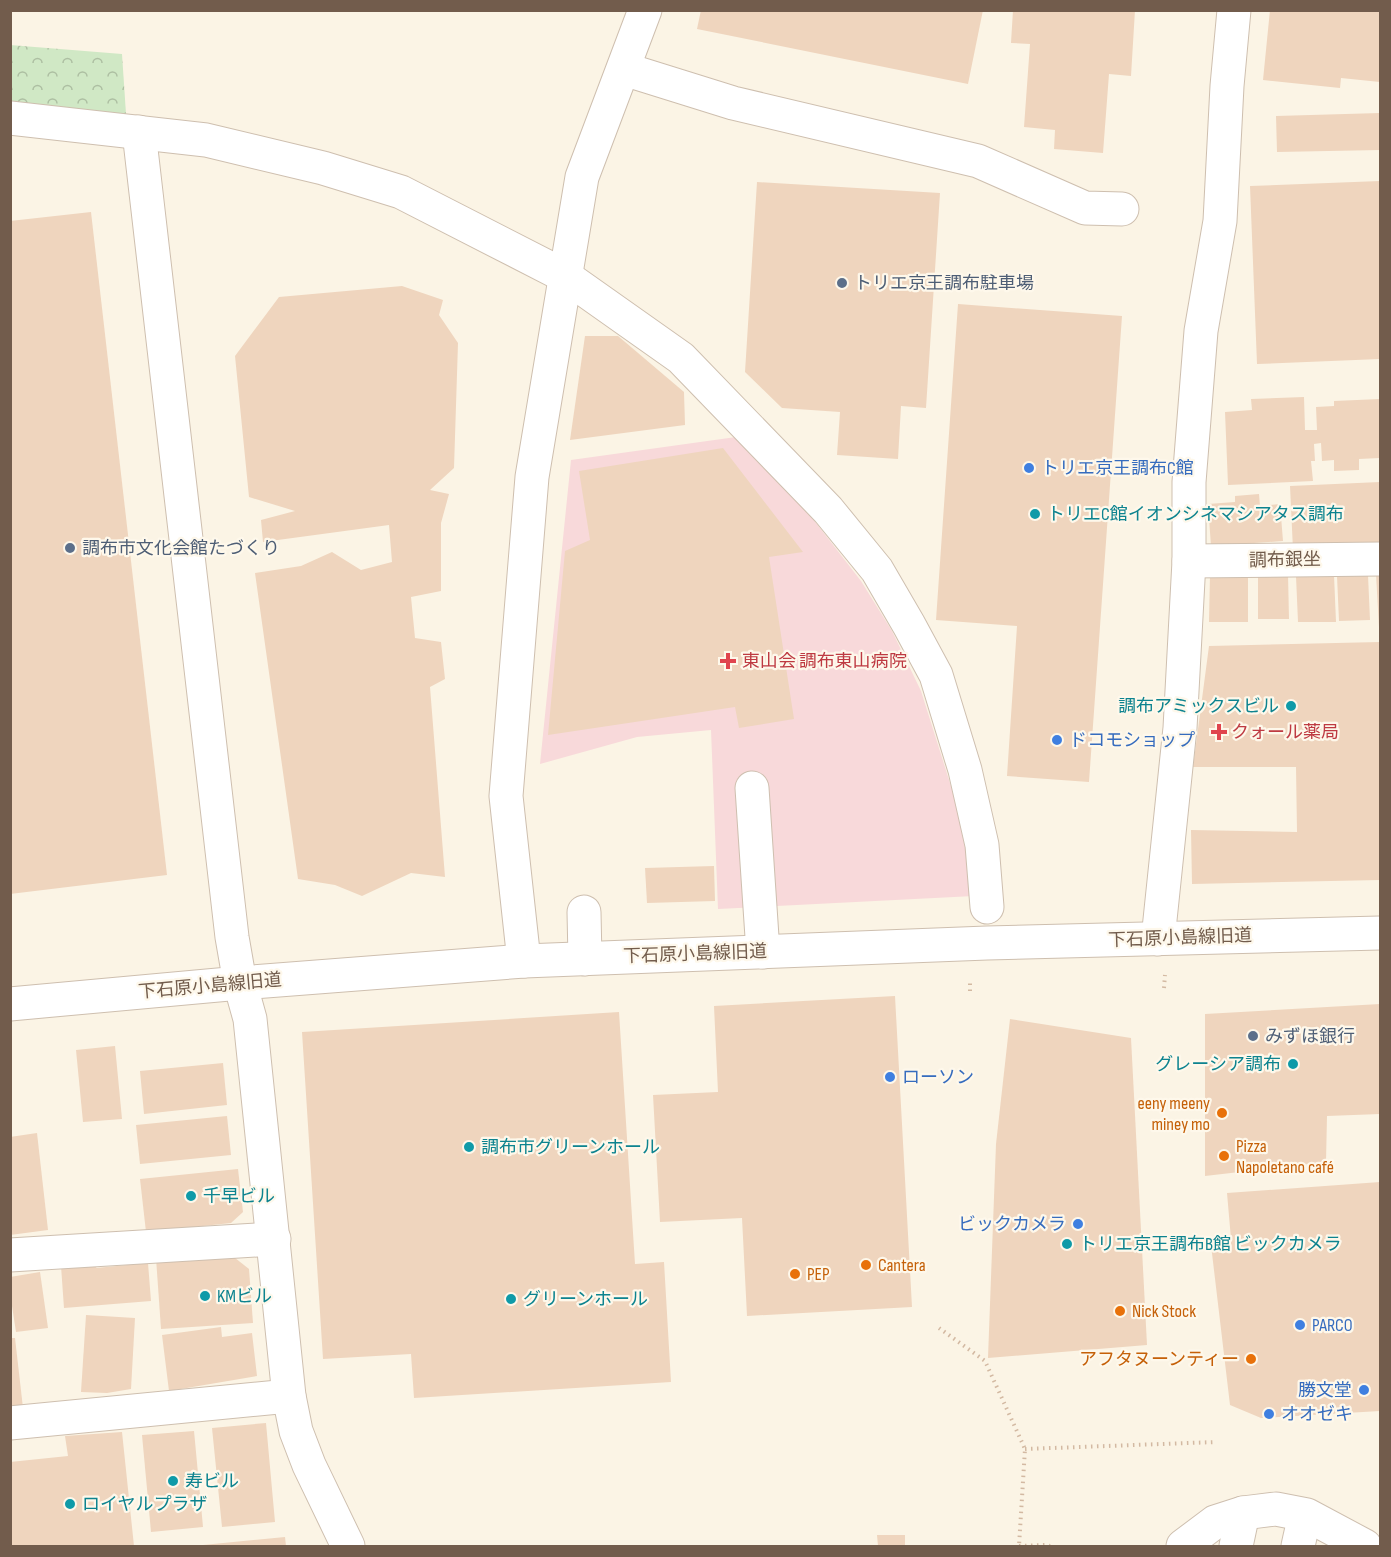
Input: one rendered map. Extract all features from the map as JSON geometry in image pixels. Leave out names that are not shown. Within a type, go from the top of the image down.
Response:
[{"type":"street","points":[[524,961],[506,796],[532,477],[582,177],[645,10]]},
{"type":"street","points":[[1158,939],[1180,728],[1189,561],[1189,482],[1201,331],[1220,221],[1227,86],[1234,10]]},
{"type":"street","points":[[624,69],[733,103],[978,161],[1085,208],[1122,209]]},
{"type":"street","points":[[10,118],[206,140],[323,168],[401,192],[565,276],[681,358],[828,510],[878,570],[909,625],[936,675],[965,770],[981,844],[987,907]]},
{"type":"street","points":[[139,132],[231,925],[240,983],[250,1019],[289,1396],[296,1431],[309,1465],[348,1546]]},
{"type":"street","name":"調布銀坐","points":[[1189,561],[1380,559]]},
{"type":"street","points":[[752,788],[763,952]]},
{"type":"street","points":[[584,912],[585,958]]},
{"type":"street","name":"下石原小島線旧道","points":[[10,1004],[524,961],[1380,933]]},
{"type":"street","points":[[10,1255],[274,1239]]},
{"type":"street","points":[[10,1424],[289,1396]]},
{"type":"street","points":[[1236,1546],[1243,1512]]},
{"type":"street","points":[[1183,1546],[1215,1522],[1243,1512],[1298,1533],[1307,1515],[1365,1546]]},
{"type":"path","points":[[1164,988],[1165,975]]},
{"type":"path","points":[[970,980],[970,991]]},
{"type":"path","points":[[939,1328],[985,1361],[1025,1449],[1018,1546],[1050,1546]]},
{"type":"path","points":[[1025,1449],[1216,1442]]},
{"type":"shaded area","name":"東山会 調布東山病院","points":[[736,437],[813,519],[861,581],[892,631],[921,691],[967,837],[974,896],[718,909],[711,730],[637,737],[540,764],[571,460]]},
{"type":"green space","points":[[10,45],[122,54],[126,114],[11,103]]},
{"type":"building","points":[[701,10],[983,10],[968,84],[697,29]]},
{"type":"building","points":[[1013,10],[1135,10],[1131,76],[1109,74],[1103,153],[1054,149],[1055,130],[1024,127],[1030,44],[1011,43]]},
{"type":"building","points":[[1270,10],[1380,10],[1380,82],[1341,78],[1340,88],[1263,80]]},
{"type":"building","points":[[1380,113],[1380,150],[1277,152],[1276,116]]},
{"type":"building","points":[[1380,181],[1380,359],[1257,364],[1250,186]]},
{"type":"building","name":"トリエ京王調布駐車場","points":[[757,182],[940,193],[926,408],[901,406],[898,459],[837,455],[840,412],[782,408],[745,372]]},
{"type":"building","name":"調布市文化会館たづくり","points":[[91,212],[167,875],[10,894],[10,221]]},
{"type":"building","points":[[402,286],[443,300],[439,315],[458,343],[454,468],[430,490],[449,494],[441,523],[441,591],[411,597],[415,638],[441,642],[445,679],[430,687],[445,877],[411,873],[362,896],[335,885],[298,879],[255,573],[301,566],[332,552],[361,570],[392,562],[389,525],[263,542],[261,520],[295,511],[249,497],[235,356],[279,297]]},
{"type":"building","name":"トリエ京王調布C館","points":[[958,304],[1122,316],[1089,782],[1007,776],[1017,626],[936,620]]},
{"type":"building","points":[[585,336],[618,336],[684,392],[685,425],[570,440]]},
{"type":"building","points":[[1304,397],[1305,430],[1317,430],[1316,407],[1334,406],[1334,401],[1380,399],[1380,458],[1359,459],[1359,470],[1334,471],[1334,460],[1322,461],[1321,443],[1314,444],[1315,461],[1311,461],[1313,481],[1228,485],[1225,412],[1252,410],[1251,399]]},
{"type":"building","points":[[723,448],[803,552],[769,557],[794,719],[739,728],[735,707],[548,735],[565,551],[590,540],[579,471]]},
{"type":"building","points":[[1380,482],[1380,546],[1293,550],[1290,486]]},
{"type":"building","points":[[1259,494],[1260,506],[1280,504],[1283,541],[1211,546],[1208,504],[1235,502],[1235,496]]},
{"type":"building","points":[[1288,574],[1289,619],[1258,619],[1258,575]]},
{"type":"building","points":[[1376,574],[1380,574],[1380,627],[1379,627]]},
{"type":"building","points":[[1210,575],[1248,575],[1248,622],[1209,622]]},
{"type":"building","points":[[1334,575],[1336,622],[1298,622],[1296,576]]},
{"type":"building","points":[[1368,575],[1370,620],[1339,621],[1337,576]]},
{"type":"building","name":"調布アミックスビル","points":[[1380,642],[1380,880],[1192,884],[1191,830],[1297,832],[1296,767],[1193,767],[1209,646]]},
{"type":"building","points":[[714,866],[715,901],[647,903],[645,868]]},
{"type":"building","points":[[895,996],[912,1307],[747,1316],[742,1218],[660,1222],[653,1095],[718,1092],[714,1006]]},
{"type":"building","name":"グレーシア調布","points":[[1380,1004],[1380,1114],[1327,1116],[1326,1162],[1205,1176],[1205,1014]]},
{"type":"building","name":"調布市グリーンホール","points":[[619,1012],[635,1264],[664,1262],[671,1382],[414,1398],[411,1354],[323,1359],[302,1032]]},
{"type":"building","name":"トリエ京王調布B館 ビックカメラ","points":[[1010,1019],[1131,1038],[1147,1345],[988,1358],[996,1144]]},
{"type":"building","points":[[115,1046],[122,1119],[83,1122],[76,1050]]},
{"type":"building","points":[[223,1063],[227,1105],[144,1114],[140,1071]]},
{"type":"building","points":[[227,1116],[231,1155],[140,1164],[136,1125]]},
{"type":"building","points":[[37,1133],[48,1230],[10,1235],[10,1137]]},
{"type":"building","name":"千早ビル","points":[[238,1169],[243,1212],[231,1223],[146,1232],[140,1179]]},
{"type":"building","name":"PARCO","points":[[1380,1182],[1380,1411],[1261,1418],[1230,1405],[1211,1245],[1231,1239],[1227,1193]]},
{"type":"building","name":"KMビル","points":[[230,1254],[249,1269],[253,1323],[161,1329],[156,1258]]},
{"type":"building","points":[[99,1263],[96,1268],[148,1263],[151,1301],[64,1308],[61,1266]]},
{"type":"building","points":[[40,1272],[48,1328],[16,1332],[10,1277]]},
{"type":"building","points":[[86,1315],[135,1318],[131,1389],[107,1393],[81,1392]]},
{"type":"building","points":[[221,1327],[222,1337],[252,1333],[257,1376],[169,1391],[162,1335]]},
{"type":"building","points":[[10,1338],[15,1338],[23,1408],[10,1409]]},
{"type":"building","points":[[266,1423],[275,1522],[222,1527],[212,1428]]},
{"type":"building","name":"寿ビル","points":[[194,1431],[203,1527],[151,1532],[142,1435]]},
{"type":"building","name":"ロイヤルプラザ","points":[[122,1432],[134,1546],[10,1546],[10,1462],[68,1456],[65,1436]]},
{"type":"building","points":[[877,1535],[905,1535],[905,1546],[878,1546]]},
{"type":"building","points":[[285,1537],[286,1546],[203,1546],[203,1545]]},
{"type":"place","name":"トリエ京王調布駐車場","points":[[842,283]]},
{"type":"place","name":"トリエ京王調布C館","points":[[1029,468]]},
{"type":"place","name":"トリエC館イオンシネマシアタス調布","points":[[1035,514]]},
{"type":"place","name":"調布市文化会館たづくり","points":[[70,548]]},
{"type":"place","name":"東山会 調布東山病院","points":[[728,661]]},
{"type":"place","name":"調布アミックスビル","points":[[1291,706]]},
{"type":"place","name":"クォール薬局","points":[[1219,732]]},
{"type":"place","name":"ドコモショップ","points":[[1057,740]]},
{"type":"place","name":"みずほ銀行","points":[[1253,1036]]},
{"type":"place","name":"グレーシア調布","points":[[1293,1064]]},
{"type":"place","name":"ローソン","points":[[890,1077]]},
{"type":"place","name":"eeny meeny miney mo","points":[[1222,1113]]},
{"type":"place","name":"調布市グリーンホール","points":[[469,1147]]},
{"type":"place","name":"Pizza Napoletano café","points":[[1224,1156]]},
{"type":"place","name":"千早ビル","points":[[191,1196]]},
{"type":"place","name":"ビックカメラ","points":[[1078,1224]]},
{"type":"place","name":"トリエ京王調布B館 ビックカメラ","points":[[1067,1244]]},
{"type":"place","name":"Cantera","points":[[866,1265]]},
{"type":"place","name":"PEP","points":[[795,1274]]},
{"type":"place","name":"KMビル","points":[[205,1296]]},
{"type":"place","name":"グリーンホール","points":[[511,1299]]},
{"type":"place","name":"Nick Stock","points":[[1120,1311]]},
{"type":"place","name":"PARCO","points":[[1300,1325]]},
{"type":"place","name":"アフタヌーンティー","points":[[1251,1359]]},
{"type":"place","name":"勝文堂","points":[[1364,1390]]},
{"type":"place","name":"オオゼキ","points":[[1269,1414]]},
{"type":"place","name":"寿ビル","points":[[173,1481]]},
{"type":"place","name":"ロイヤルプラザ","points":[[70,1504]]}]
